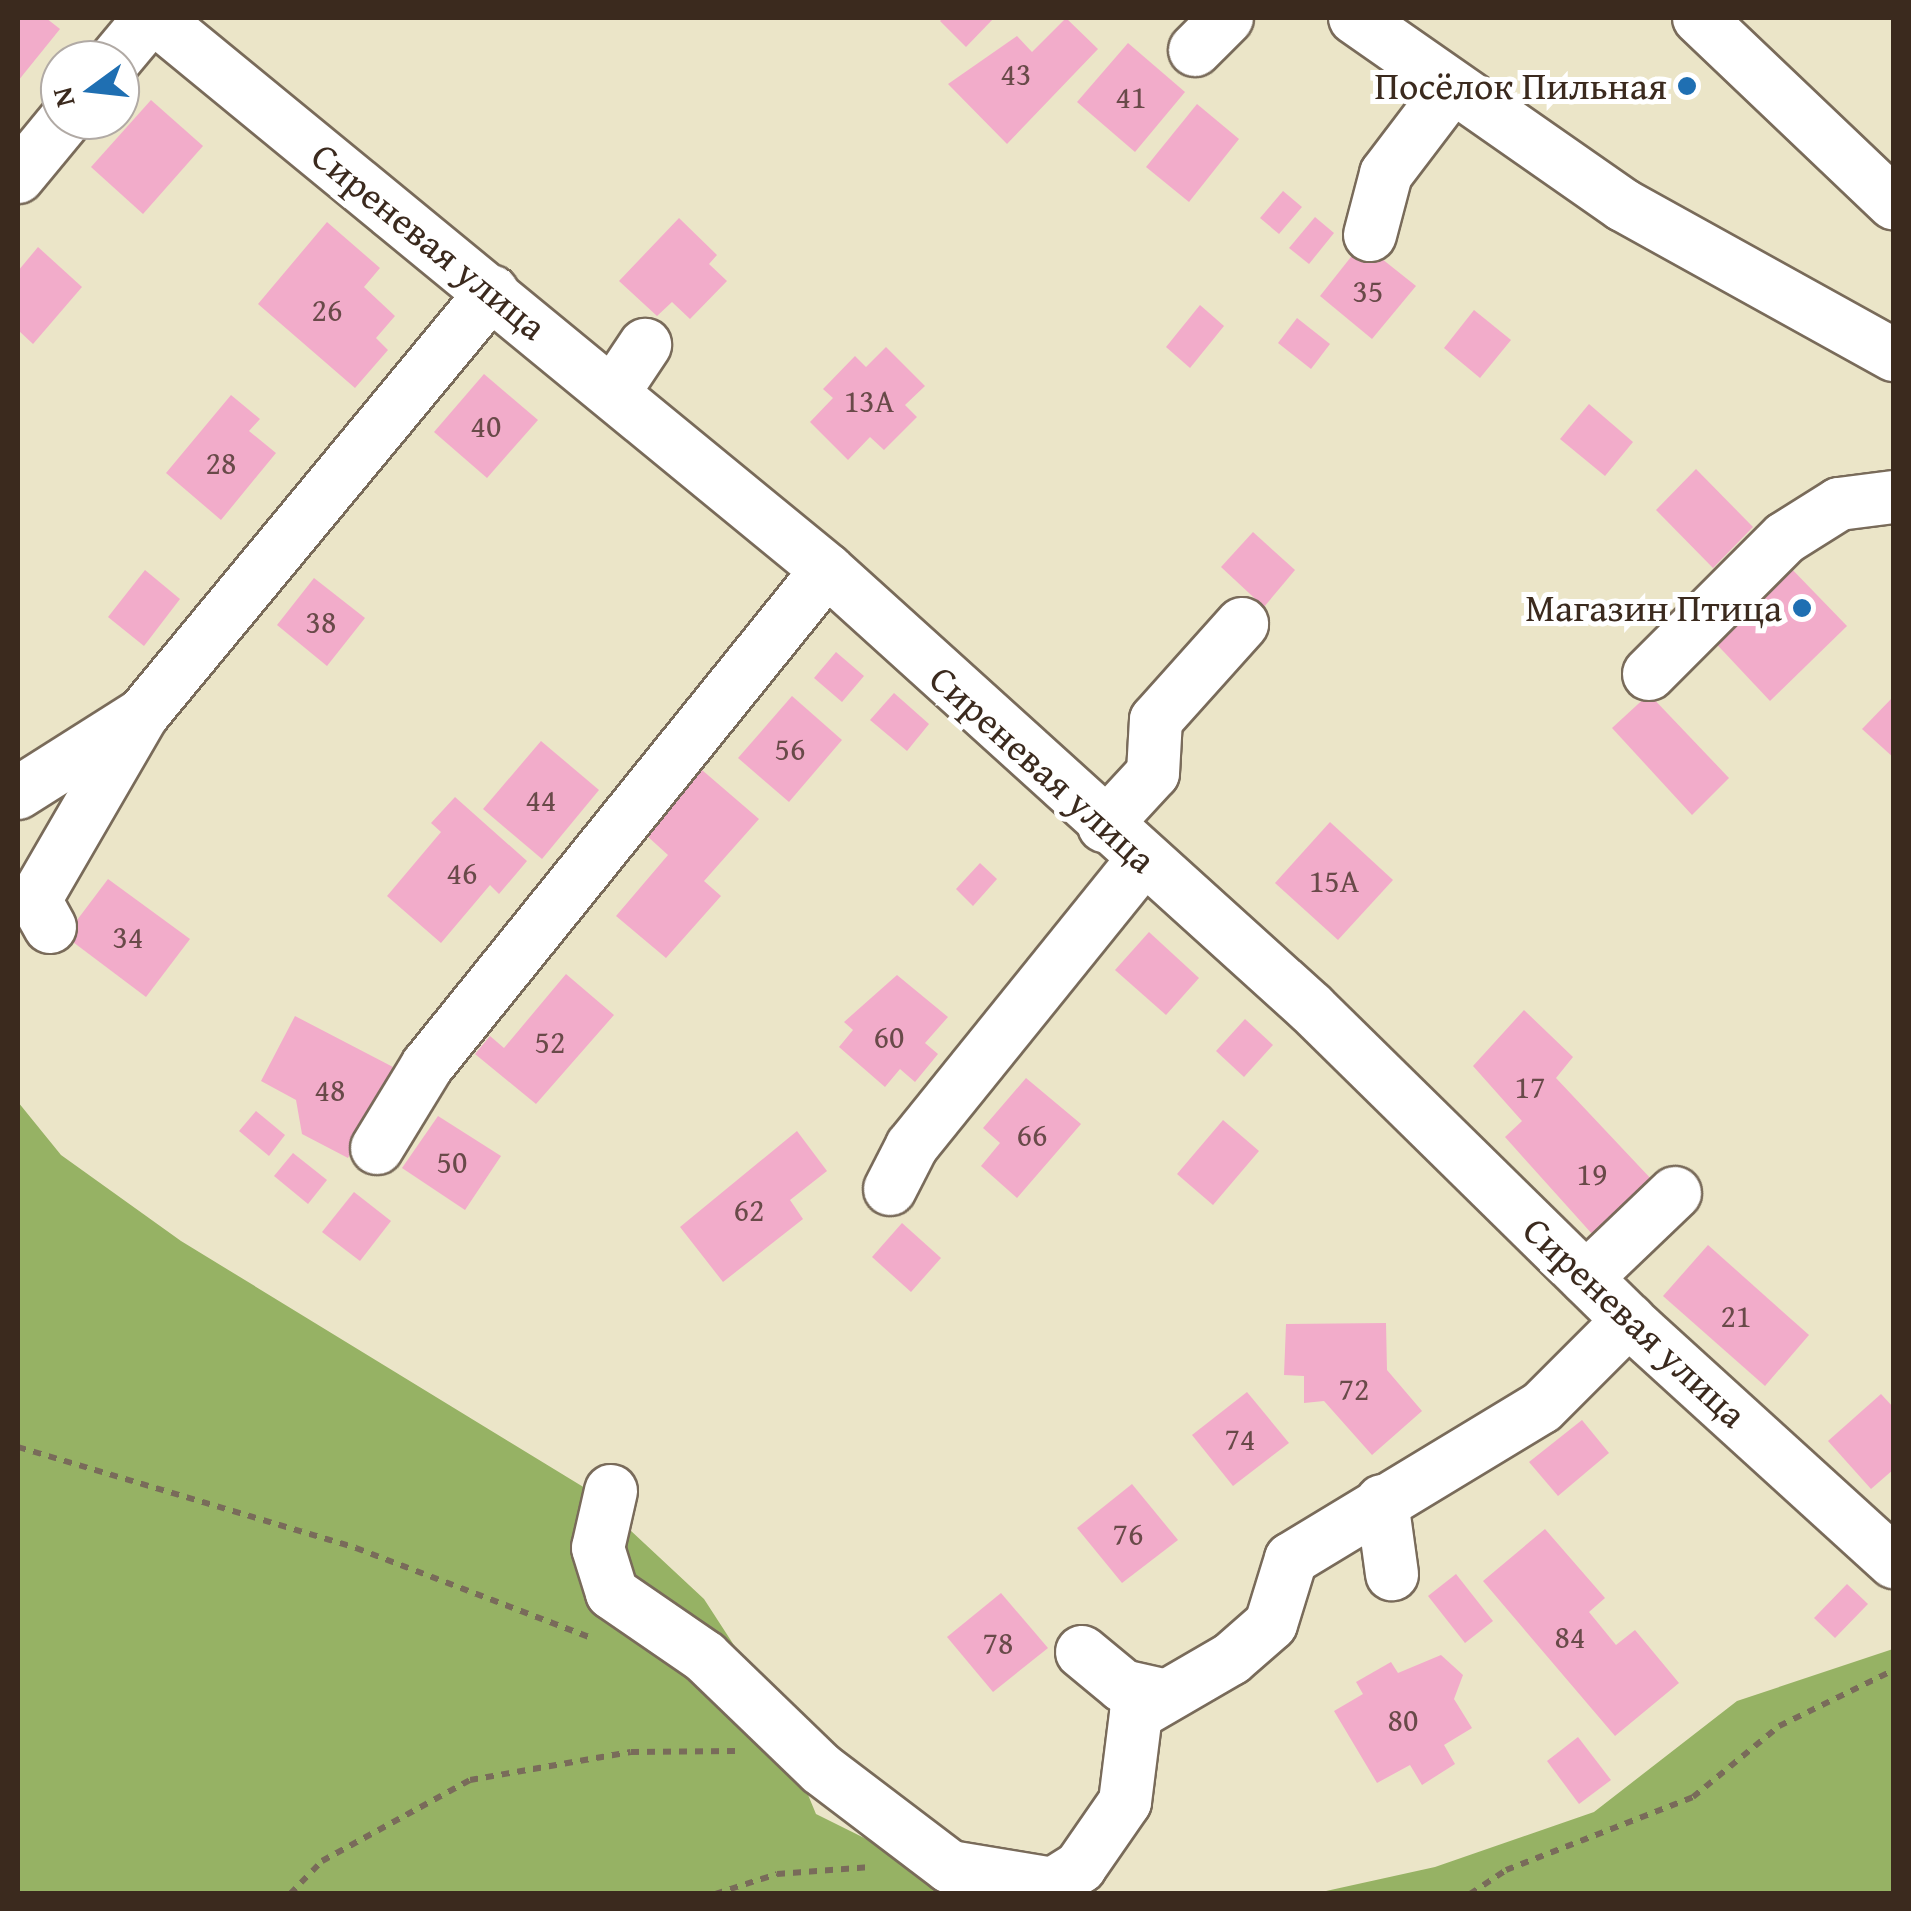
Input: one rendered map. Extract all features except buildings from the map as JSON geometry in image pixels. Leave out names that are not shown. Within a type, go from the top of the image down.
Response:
[{"type":"street","points":[[133,40],[153,18]]},
{"type":"street","name":"Сиреневая улица","points":[[153,18],[827,570],[1142,861],[1312,1008],[1629,1320],[1894,1562]]},
{"type":"street","points":[[1355,18],[1624,205],[1894,354]]},
{"type":"street","points":[[1699,18],[1894,204]]},
{"type":"street","points":[[1370,235],[1386,174],[1452,87]]},
{"type":"street","points":[[18,177],[49,140]]},
{"type":"street","points":[[50,928],[35,900],[143,714],[492,292]]},
{"type":"street","points":[[613,393],[645,346]]},
{"type":"street","points":[[1894,462],[1894,485]]},
{"type":"street","points":[[1649,674],[1785,538],[1839,504],[1894,497]]},
{"type":"street","points":[[377,1148],[427,1066],[827,570]]},
{"type":"street","points":[[1104,826],[1152,773],[1156,720],[1242,624]]},
{"type":"street","points":[[18,794],[143,714]]},
{"type":"street","points":[[894,1165],[1142,861]]},
{"type":"street","points":[[1586,1278],[1675,1194]]},
{"type":"street","points":[[612,1491],[598,1548],[612,1594],[705,1657],[791,1741],[922,1850],[1012,1884],[1053,1884],[1080,1866],[1125,1802],[1136,1714],[1244,1648],[1271,1624],[1291,1559],[1542,1406],[1629,1320]]},
{"type":"street","points":[[1382,1501],[1392,1574]]},
{"type":"street","points":[[1082,1652],[1123,1686],[1163,1694]]},
{"type":"path","points":[[18,1446],[356,1548],[468,1598],[608,1643]]},
{"type":"path","points":[[1470,1894],[1506,1870],[1693,1797],[1778,1726],[1894,1670]]},
{"type":"path","points":[[290,1894],[322,1861],[470,1780],[570,1760],[682,1758],[791,1741]]},
{"type":"path","points":[[714,1894],[776,1874],[857,1872],[922,1850]]},
{"type":"green space","points":[[18,1102],[61,1155],[181,1241],[585,1488],[704,1599],[767,1696],[816,1814],[975,1893],[18,1893]]},
{"type":"green space","points":[[1893,1649],[1893,1893],[1317,1893],[1435,1867],[1594,1812],[1737,1701]]},
{"type":"place","name":"Посёлок Пильная","points":[[1687,86]]},
{"type":"place","name":"Магазин Птица","points":[[1802,608]]}]
